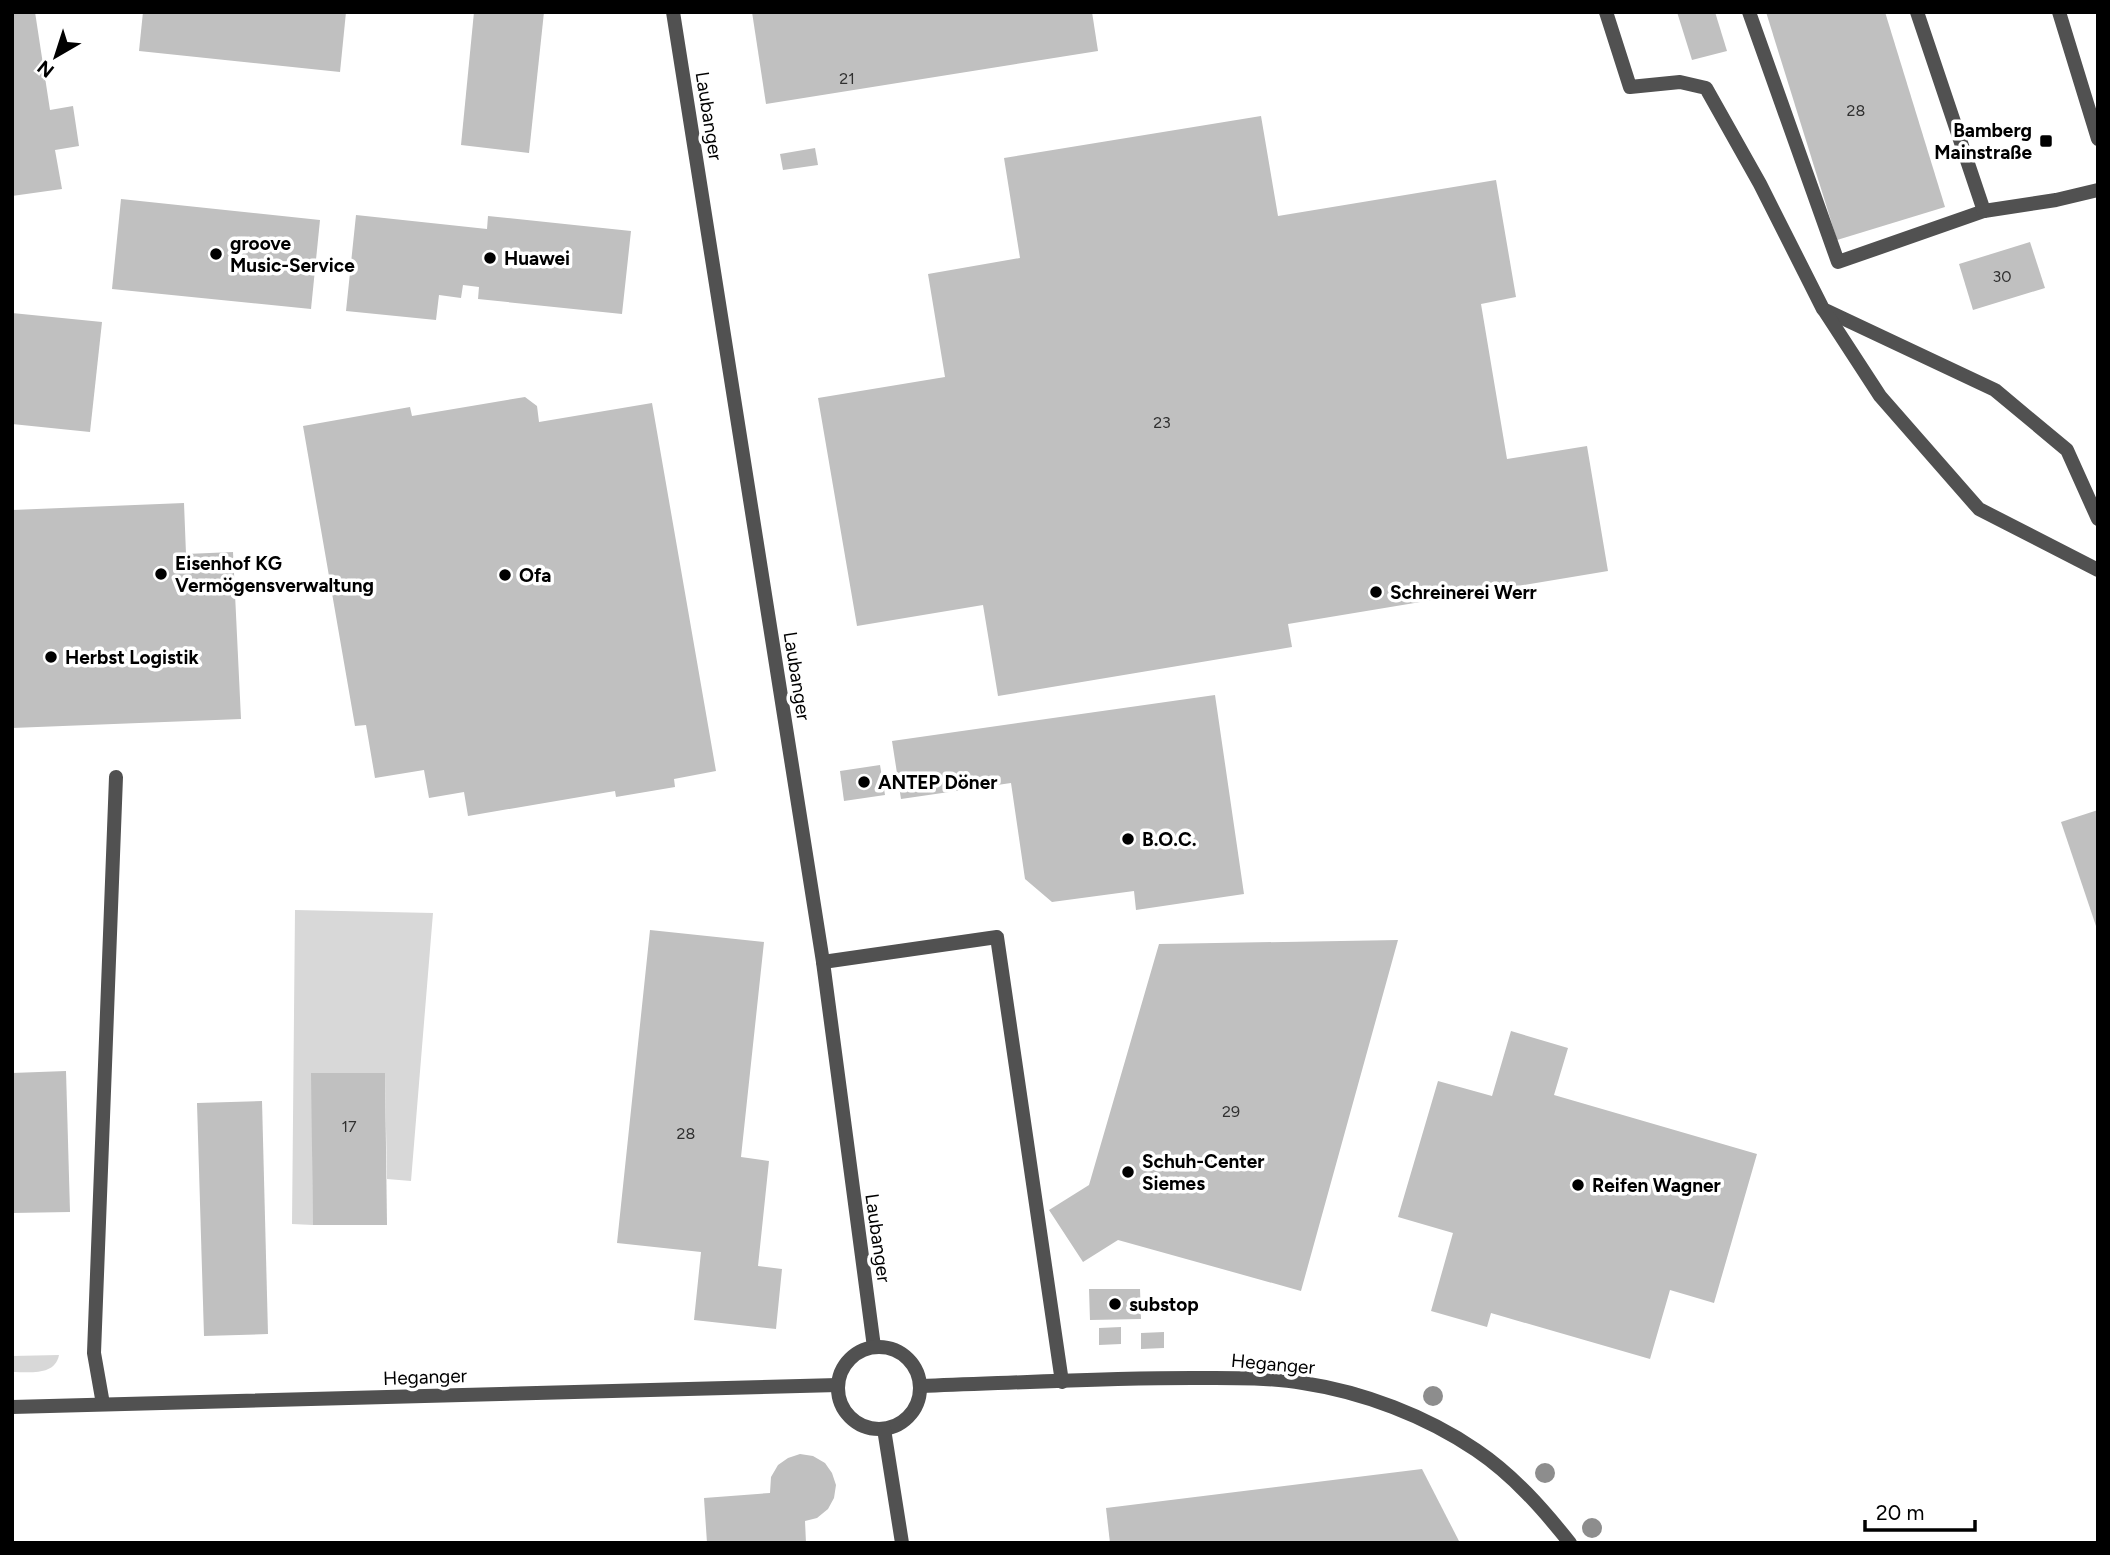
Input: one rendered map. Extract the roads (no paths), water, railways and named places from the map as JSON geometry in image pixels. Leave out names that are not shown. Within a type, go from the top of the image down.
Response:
[{"type":"street","name":"Laubanger","points":[[674,12],[823,962],[874,1347]]},
{"type":"street","points":[[1606,12],[1630,87],[1680,82],[1706,88],[1760,184],[1823,309],[1880,396],[1979,509],[2098,570]]},
{"type":"street","points":[[1749,12],[1838,261],[1984,211],[2056,200],[2098,190]]},
{"type":"street","points":[[1917,12],[1984,211]]},
{"type":"street","points":[[2059,12],[2098,139]]},
{"type":"street","points":[[1823,309],[1995,390],[2067,450],[2098,519]]},
{"type":"street","points":[[103,1404],[94,1353],[116,777]]},
{"type":"street","points":[[823,962],[997,937],[1062,1382]]},
{"type":"street","points":[[874,1347],[897,1351],[910,1361],[921,1386],[914,1410],[895,1426],[884,1429],[870,1428],[857,1422],[844,1410],[839,1397],[838,1385],[847,1363],[866,1349],[874,1347]]},
{"type":"street","name":"Heganger","points":[[921,1386],[1138,1378],[1234,1378],[1303,1383],[1356,1395],[1430,1424],[1476,1450],[1536,1500],[1570,1543]]},
{"type":"street","name":"Heganger","points":[[12,1407],[838,1385]]},
{"type":"street","points":[[884,1429],[902,1543]]},
{"type":"place","name":"Bamberg Mainstraße","points":[[2046,141]]},
{"type":"place","name":"groove Music-Service","points":[[216,254]]},
{"type":"place","name":"Huawei","points":[[490,258]]},
{"type":"place","name":"Eisenhof KG Vermögensverwaltung","points":[[161,574]]},
{"type":"place","name":"Ofa","points":[[505,575]]},
{"type":"place","name":"Schreinerei Werr","points":[[1376,592]]},
{"type":"place","name":"Herbst Logistik","points":[[51,657]]},
{"type":"place","name":"ANTEP Döner","points":[[864,782]]},
{"type":"place","name":"B.O.C.","points":[[1128,839]]},
{"type":"place","name":"Schuh-Center Siemes","points":[[1128,1172]]},
{"type":"place","name":"Reifen Wagner","points":[[1578,1185]]},
{"type":"place","name":"substop","points":[[1115,1304]]}]
